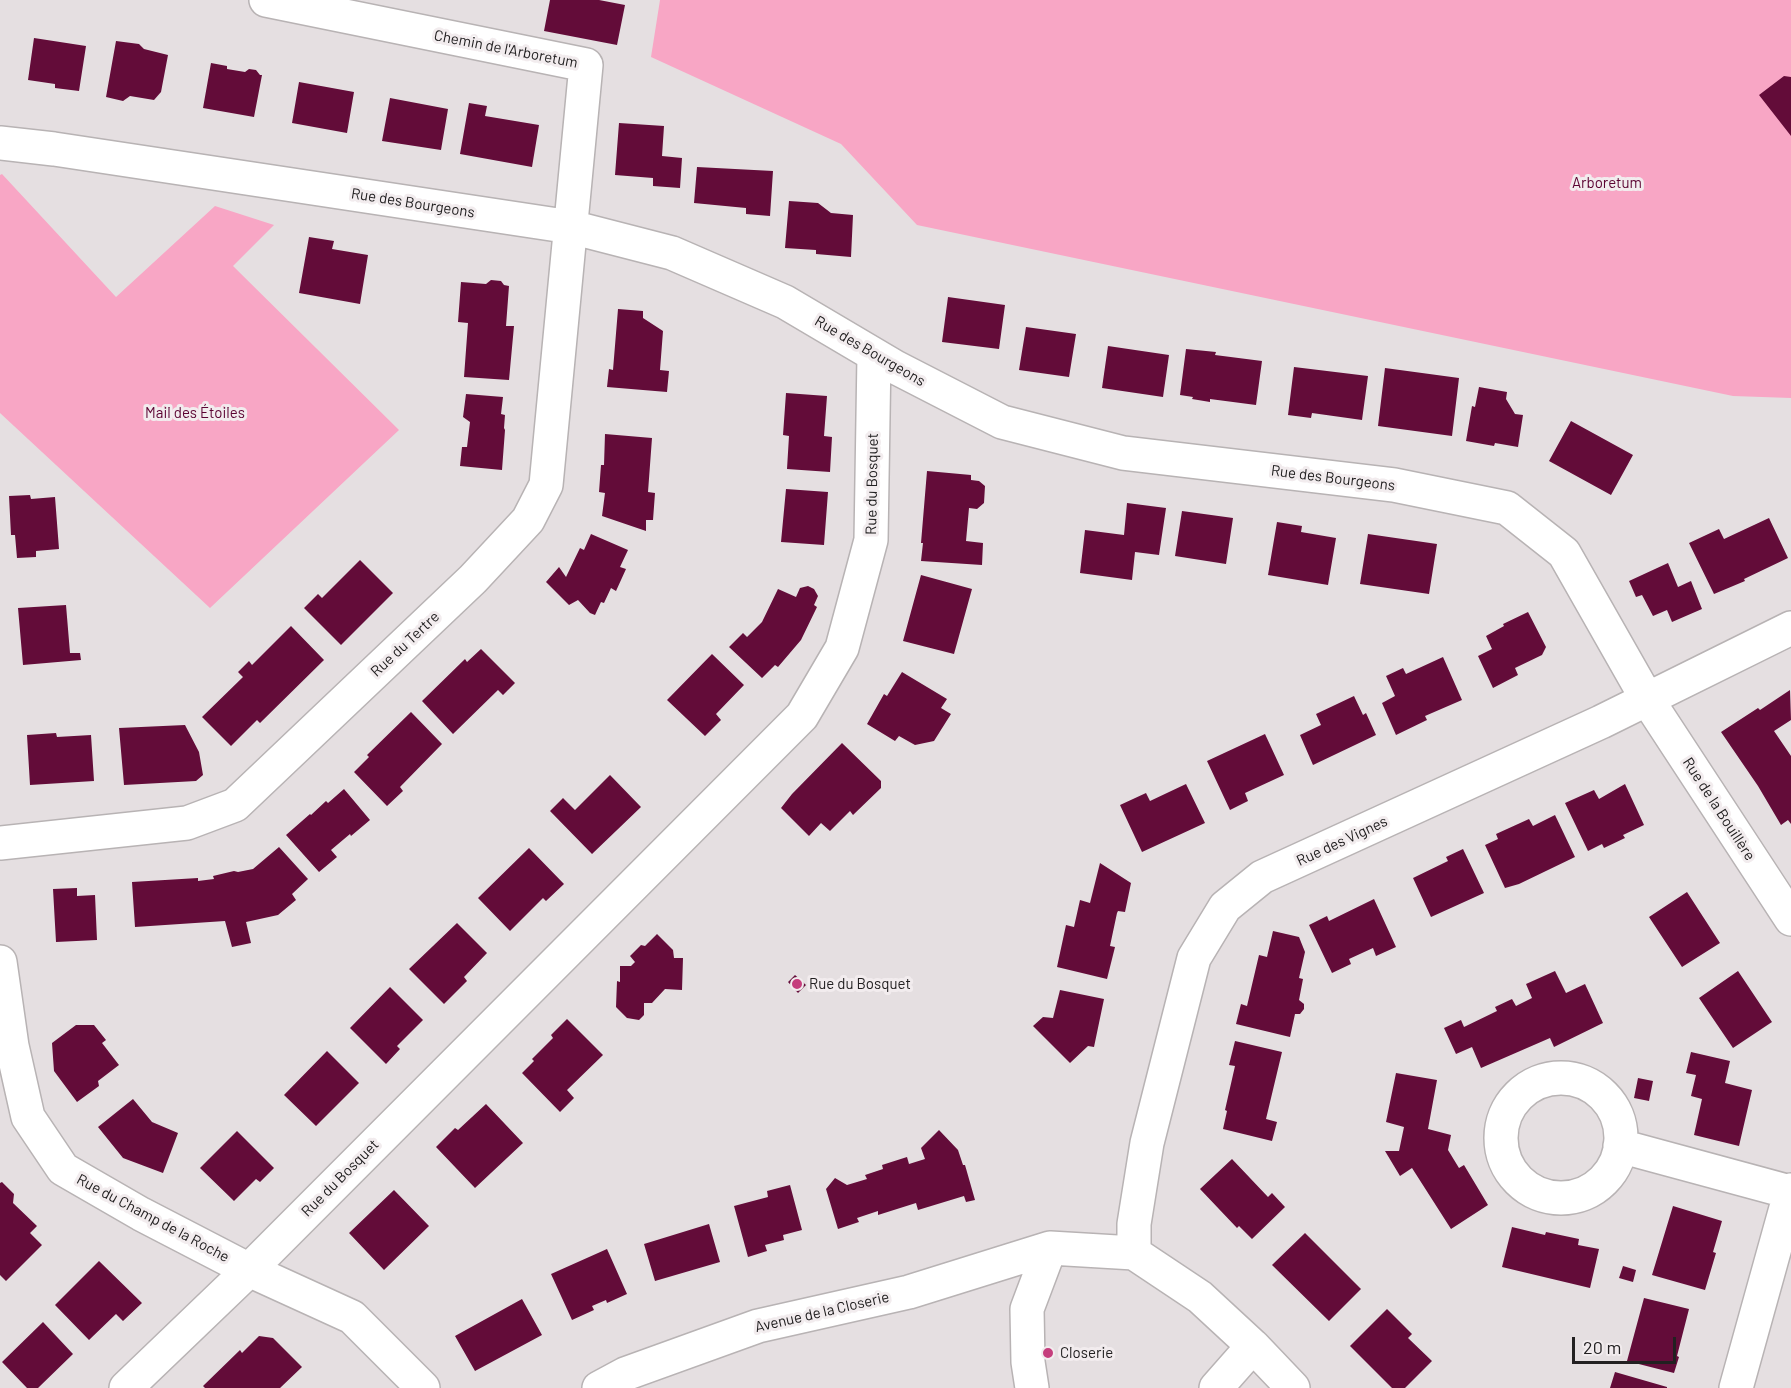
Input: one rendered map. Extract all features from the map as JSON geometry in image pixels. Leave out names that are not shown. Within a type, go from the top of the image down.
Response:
[{"type":"street","name":"Chemin de l'Arboretum","points":[[266,0],[586,65],[571,227]]},
{"type":"street","name":"Rue des Bourgeons","points":[[0,143],[54,148],[571,227],[672,254],[785,302],[895,367],[1002,422],[1123,453],[1394,485],[1507,508],[1564,553],[1647,699]]},
{"type":"street","name":"Rue du Tertre","points":[[0,843],[187,823],[235,805],[473,579],[528,520],[546,485],[571,227]]},
{"type":"street","name":"Rue du Bosquet","points":[[126,1388],[249,1269],[802,716],[842,648],[871,540],[874,355]]},
{"type":"street","name":"Rue des Vignes","points":[[1134,1253],[1134,1224],[1147,1143],[1194,958],[1225,907],[1262,877],[1591,727],[1791,628]]},
{"type":"street","name":"Rue de la Bouillère","points":[[1647,699],[1791,919]]},
{"type":"street","name":"Rue du Champ de la Roche","points":[[0,962],[12,1046],[28,1117],[63,1169],[141,1214],[249,1269],[352,1317],[423,1388]]},
{"type":"street","points":[[1620,1146],[1791,1191],[1736,1388]]},
{"type":"street","name":"Avenue de la Closerie","points":[[598,1388],[625,1374],[758,1326],[909,1292],[1050,1248],[1134,1253]]},
{"type":"street","points":[[1032,1388],[1028,1362],[1027,1309],[1050,1248]]},
{"type":"street","points":[[1134,1253],[1200,1297],[1253,1346],[1293,1388]]},
{"type":"street","points":[[1216,1388],[1253,1346]]},
{"type":"green space","name":"Arboretum","points":[[660,0],[1791,0],[1791,398],[1733,396],[917,225],[841,144],[651,57]]},
{"type":"green space","name":"Mail des Étoiles","points":[[2,174],[116,297],[215,206],[274,225],[233,266],[399,430],[210,608],[0,413],[0,175]]},
{"type":"building","points":[[550,0],[599,0],[625,5],[617,45],[544,31]]},
{"type":"building","points":[[34,38],[86,46],[79,91],[55,88],[55,84],[28,80]]},
{"type":"building","points":[[116,41],[139,44],[144,49],[168,55],[161,92],[154,100],[130,96],[123,101],[106,97]]},
{"type":"building","points":[[211,63],[245,72],[249,69],[256,70],[262,75],[254,117],[203,108]]},
{"type":"building","points":[[1784,76],[1791,77],[1791,136],[1759,95]]},
{"type":"building","points":[[299,82],[354,92],[347,133],[292,123]]},
{"type":"building","points":[[390,98],[448,109],[441,150],[382,141]]},
{"type":"building","points":[[469,103],[487,106],[485,116],[539,125],[532,167],[460,154]]},
{"type":"building","points":[[619,123],[664,126],[662,156],[682,158],[680,188],[653,186],[653,178],[615,175]]},
{"type":"building","points":[[697,167],[773,171],[770,216],[746,214],[746,208],[694,203]]},
{"type":"building","points":[[789,201],[818,203],[831,213],[853,215],[851,257],[816,254],[816,250],[785,248]]},
{"type":"building","points":[[309,237],[334,241],[332,249],[368,255],[360,304],[299,293]]},
{"type":"building","points":[[491,280],[501,281],[504,285],[509,286],[506,326],[514,326],[509,380],[464,377],[468,323],[458,322],[461,282],[486,284]]},
{"type":"building","points":[[948,297],[1005,305],[999,349],[942,342]]},
{"type":"building","points":[[618,309],[643,311],[643,318],[663,331],[660,370],[669,371],[667,392],[607,387],[609,369],[613,370]]},
{"type":"building","points":[[1026,327],[1076,334],[1069,377],[1019,370]]},
{"type":"building","points":[[1108,346],[1169,355],[1163,397],[1102,388]]},
{"type":"building","points":[[1186,349],[1262,361],[1256,405],[1210,399],[1210,402],[1180,395]]},
{"type":"building","points":[[1294,367],[1368,376],[1362,420],[1312,413],[1311,418],[1288,415]]},
{"type":"building","points":[[1385,368],[1459,378],[1452,436],[1378,426]]},
{"type":"building","points":[[1479,387],[1507,392],[1506,399],[1515,414],[1523,415],[1518,447],[1466,441],[1472,406],[1475,407]]},
{"type":"building","points":[[786,393],[827,396],[824,436],[832,437],[830,472],[787,469],[789,436],[783,435]]},
{"type":"building","points":[[466,394],[503,397],[501,414],[505,415],[505,430],[502,470],[460,466],[462,447],[467,447],[470,422],[463,417]]},
{"type":"building","points":[[1571,421],[1633,455],[1611,495],[1549,461]]},
{"type":"building","points":[[605,434],[652,438],[648,492],[655,493],[653,520],[646,520],[646,531],[602,516],[605,493],[599,492],[601,465],[604,465]]},
{"type":"building","points":[[927,471],[971,475],[971,480],[979,481],[985,486],[984,503],[977,509],[969,508],[966,541],[983,543],[982,565],[921,561]]},
{"type":"building","points":[[786,489],[828,492],[824,545],[781,542]]},
{"type":"building","points":[[30,495],[31,499],[55,497],[59,549],[36,551],[36,557],[17,558],[15,535],[11,535],[9,496]]},
{"type":"building","points":[[1127,503],[1166,508],[1159,555],[1135,552],[1132,580],[1080,573],[1085,530],[1124,535]]},
{"type":"building","points":[[1182,511],[1233,518],[1226,564],[1175,556]]},
{"type":"building","points":[[1769,518],[1788,558],[1744,579],[1745,581],[1714,594],[1689,543],[1719,529],[1724,539]]},
{"type":"building","points":[[1277,522],[1302,526],[1301,532],[1336,538],[1328,585],[1268,575]]},
{"type":"building","points":[[591,534],[628,550],[620,567],[626,569],[616,591],[611,588],[595,615],[590,613],[578,600],[569,605],[546,582],[559,567],[566,577],[580,548],[584,550]]},
{"type":"building","points":[[1368,534],[1437,544],[1429,594],[1360,584]]},
{"type":"building","points":[[360,560],[393,593],[341,645],[304,608],[318,594],[322,598]]},
{"type":"building","points":[[1668,563],[1678,587],[1691,581],[1702,609],[1672,622],[1667,610],[1653,616],[1642,595],[1636,597],[1629,581]]},
{"type":"building","points":[[921,575],[972,589],[954,654],[903,641]]},
{"type":"building","points":[[808,586],[814,589],[818,596],[814,605],[817,607],[801,640],[778,667],[775,665],[762,678],[729,647],[743,633],[747,637],[762,622],[778,589],[796,597],[800,588]]},
{"type":"building","points":[[66,605],[70,653],[80,653],[81,660],[23,665],[18,608]]},
{"type":"building","points":[[1528,612],[1546,647],[1542,655],[1515,668],[1518,675],[1493,688],[1478,656],[1492,649],[1486,636],[1504,626],[1503,624]]},
{"type":"building","points":[[291,626],[324,660],[260,723],[257,720],[231,746],[202,717],[243,677],[238,672],[249,661],[252,665]]},
{"type":"building","points":[[481,649],[515,683],[503,695],[498,690],[453,734],[422,701],[465,659],[467,662]]},
{"type":"building","points":[[712,654],[744,685],[716,714],[721,720],[705,736],[667,700]]},
{"type":"building","points":[[1443,657],[1462,700],[1425,716],[1427,720],[1396,735],[1382,703],[1395,696],[1386,676],[1403,668],[1406,674]]},
{"type":"building","points":[[902,672],[947,699],[941,708],[951,714],[934,741],[915,745],[899,736],[895,741],[867,724],[884,694],[887,696]]},
{"type":"building","points":[[1790,690],[1791,720],[1774,731],[1791,756],[1791,824],[1788,820],[1781,825],[1758,786],[1721,732]]},
{"type":"building","points":[[1354,696],[1363,715],[1366,713],[1376,735],[1313,765],[1300,735],[1321,725],[1316,714]]},
{"type":"building","points":[[411,712],[442,744],[400,787],[403,791],[387,806],[354,772],[369,757],[367,755]]},
{"type":"building","points":[[185,725],[199,752],[203,775],[196,781],[124,785],[119,728]]},
{"type":"building","points":[[56,733],[57,737],[91,735],[94,781],[30,785],[27,735]]},
{"type":"building","points":[[1265,734],[1284,775],[1245,793],[1248,801],[1230,810],[1207,761]]},
{"type":"building","points":[[842,743],[881,781],[881,788],[853,815],[850,811],[830,831],[821,823],[809,836],[781,808]]},
{"type":"building","points":[[610,775],[641,807],[592,854],[550,811],[563,798],[575,810]]},
{"type":"building","points":[[1186,784],[1205,823],[1142,852],[1120,805],[1146,793],[1150,801]]},
{"type":"building","points":[[1625,784],[1644,825],[1604,848],[1602,844],[1588,851],[1565,803],[1594,790],[1599,799]]},
{"type":"building","points":[[344,789],[370,820],[331,850],[337,857],[319,872],[286,835]]},
{"type":"building","points":[[1555,815],[1575,857],[1519,884],[1505,888],[1485,845],[1498,839],[1496,834],[1529,819],[1533,826]]},
{"type":"building","points":[[279,847],[308,879],[292,894],[296,900],[278,915],[246,922],[251,943],[232,947],[225,921],[135,927],[132,882],[214,879],[213,876],[253,869]]},
{"type":"building","points":[[529,848],[564,884],[546,901],[543,898],[510,931],[478,898]]},
{"type":"building","points":[[1463,849],[1484,893],[1431,917],[1413,878],[1448,861],[1446,857]]},
{"type":"building","points":[[1100,863],[1131,883],[1125,912],[1118,911],[1117,913],[1110,946],[1115,947],[1107,979],[1057,967],[1066,925],[1074,927],[1080,900],[1090,903]]},
{"type":"building","points":[[77,888],[77,896],[95,895],[97,940],[56,942],[53,889]]},
{"type":"building","points":[[1687,892],[1720,943],[1682,967],[1649,917]]},
{"type":"building","points":[[1374,899],[1396,947],[1376,956],[1373,948],[1349,959],[1351,964],[1332,973],[1309,925],[1327,916],[1329,921]]},
{"type":"building","points":[[457,923],[487,953],[464,977],[467,981],[444,1004],[409,969]]},
{"type":"building","points":[[1273,931],[1299,937],[1305,952],[1299,978],[1303,979],[1299,1000],[1304,1004],[1304,1009],[1300,1014],[1295,1014],[1290,1037],[1236,1024],[1241,1004],[1247,1006],[1259,955],[1267,957]]},
{"type":"building","points":[[657,934],[673,950],[674,958],[683,958],[682,990],[665,989],[652,1003],[644,1003],[644,1015],[639,1020],[627,1018],[616,1007],[620,966],[631,966],[635,962],[630,956]]},
{"type":"building","points":[[1555,971],[1566,993],[1585,984],[1603,1023],[1554,1047],[1550,1038],[1481,1068],[1472,1047],[1456,1054],[1444,1028],[1461,1020],[1464,1027],[1497,1011],[1495,1007],[1512,999],[1516,1006],[1532,998],[1526,984]]},
{"type":"building","points":[[1738,971],[1772,1022],[1733,1048],[1699,998]]},
{"type":"building","name":"Rue du Bosquet","points":[[795,975],[806,985],[798,993],[788,982]]},
{"type":"building","points":[[390,987],[423,1020],[397,1046],[400,1049],[386,1064],[350,1028]]},
{"type":"building","points":[[1060,990],[1104,999],[1094,1047],[1088,1046],[1070,1063],[1033,1026],[1043,1017],[1053,1018]]},
{"type":"building","points":[[567,1019],[603,1055],[567,1090],[574,1098],[560,1112],[522,1073],[553,1038],[551,1035]]},
{"type":"building","points":[[76,1025],[94,1025],[106,1040],[102,1043],[119,1065],[98,1081],[99,1086],[77,1102],[54,1071],[52,1043]]},
{"type":"building","points":[[1235,1041],[1282,1052],[1266,1119],[1277,1122],[1272,1141],[1223,1129],[1235,1066],[1229,1065]]},
{"type":"building","points":[[327,1051],[359,1083],[316,1126],[284,1095]]},
{"type":"building","points":[[1691,1052],[1730,1061],[1725,1083],[1752,1090],[1739,1146],[1694,1135],[1702,1099],[1691,1096],[1696,1075],[1686,1073]]},
{"type":"building","points":[[1396,1073],[1437,1080],[1428,1129],[1451,1135],[1448,1150],[1459,1168],[1464,1165],[1488,1205],[1451,1229],[1412,1168],[1400,1176],[1385,1151],[1399,1151],[1404,1127],[1386,1122]]},
{"type":"building","points":[[1638,1078],[1653,1081],[1649,1101],[1634,1098]]},
{"type":"building","points":[[133,1099],[152,1122],[178,1133],[163,1173],[123,1158],[98,1127]]},
{"type":"building","points":[[486,1104],[523,1143],[475,1188],[436,1147],[455,1128],[458,1130]]},
{"type":"building","points":[[939,1130],[958,1150],[975,1200],[966,1202],[964,1196],[918,1210],[916,1203],[878,1215],[878,1211],[857,1218],[859,1222],[838,1229],[826,1189],[835,1178],[847,1185],[867,1179],[865,1175],[883,1169],[882,1165],[907,1157],[909,1164],[925,1159],[921,1148]]},
{"type":"building","points":[[237,1131],[274,1168],[260,1182],[256,1179],[234,1201],[200,1168]]},
{"type":"building","points":[[1232,1159],[1268,1197],[1272,1193],[1285,1207],[1252,1239],[1239,1226],[1237,1228],[1200,1189]]},
{"type":"building","points":[[2,1182],[14,1194],[13,1203],[37,1226],[30,1233],[42,1245],[6,1281],[0,1275],[0,1183]]},
{"type":"building","points":[[790,1185],[802,1230],[783,1235],[784,1240],[765,1245],[767,1251],[748,1257],[734,1206],[768,1197],[767,1191]]},
{"type":"building","points":[[394,1190],[429,1226],[384,1270],[349,1233]]},
{"type":"building","points":[[1673,1206],[1722,1221],[1713,1252],[1716,1253],[1705,1290],[1652,1275]]},
{"type":"building","points":[[709,1224],[720,1262],[655,1281],[644,1244]]},
{"type":"building","points":[[1512,1227],[1545,1235],[1546,1232],[1579,1239],[1578,1245],[1599,1249],[1590,1288],[1502,1267]]},
{"type":"building","points":[[1305,1233],[1361,1289],[1329,1321],[1272,1265]]},
{"type":"building","points":[[607,1249],[627,1294],[607,1303],[606,1300],[592,1306],[594,1310],[572,1320],[551,1274]]},
{"type":"building","points":[[99,1261],[142,1303],[123,1321],[116,1314],[89,1340],[55,1305]]},
{"type":"building","points":[[1623,1266],[1636,1270],[1633,1282],[1619,1278]]},
{"type":"building","points":[[1644,1298],[1689,1309],[1674,1373],[1627,1361]]},
{"type":"building","points":[[522,1299],[542,1335],[475,1371],[455,1336]]},
{"type":"building","points":[[1387,1309],[1412,1334],[1408,1338],[1432,1361],[1405,1388],[1392,1388],[1350,1346]]},
{"type":"building","points":[[43,1322],[73,1354],[38,1388],[27,1388],[2,1362]]},
{"type":"building","points":[[259,1336],[273,1338],[302,1367],[280,1388],[205,1388],[203,1386],[240,1350],[242,1353]]},
{"type":"building","points":[[1615,1372],[1667,1387],[1667,1388],[1610,1388]]},
{"type":"place","name":"Rue du Bosquet","points":[[797,984]]},
{"type":"place","name":"Closerie","points":[[1048,1353]]}]
